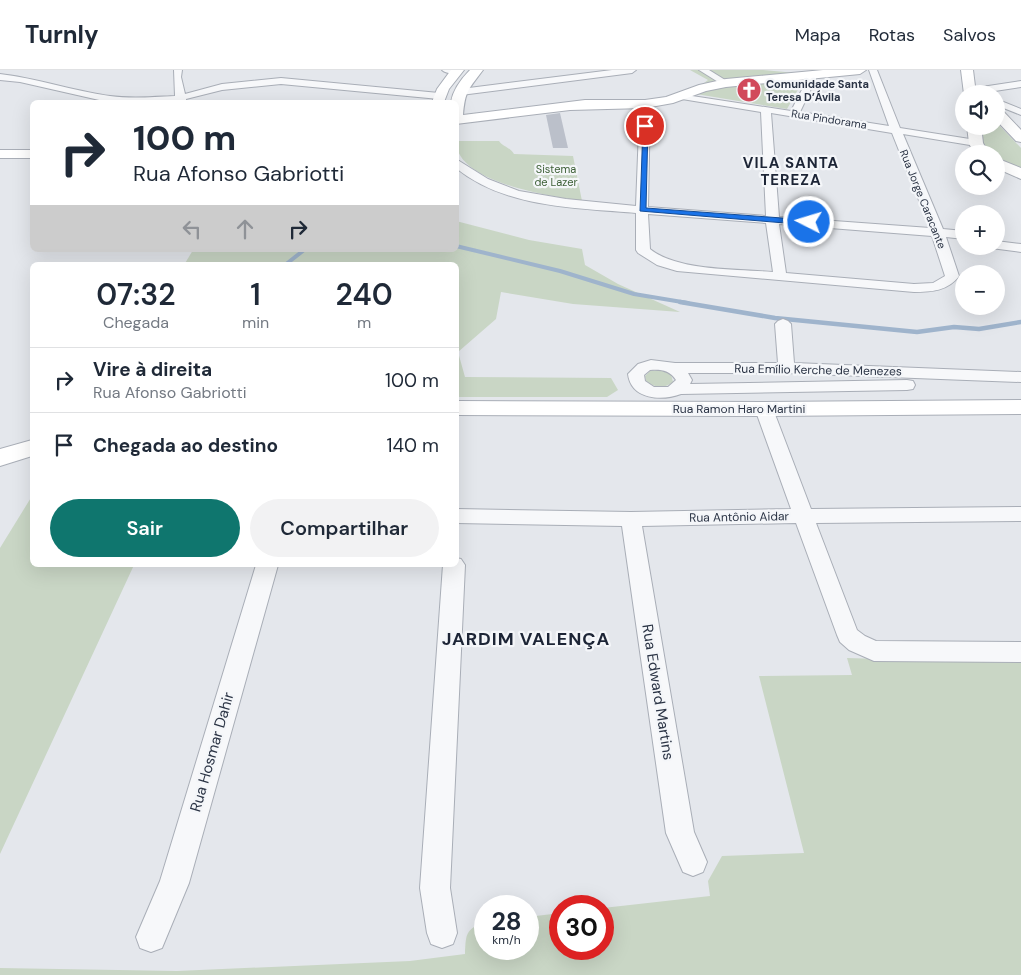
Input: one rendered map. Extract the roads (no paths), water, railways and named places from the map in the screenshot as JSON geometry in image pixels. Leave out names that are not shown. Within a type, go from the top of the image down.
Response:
[{"type":"street","points":[[178,70],[176,77],[181,100],[222,87],[280,81],[396,92],[435,98]]},
{"type":"street","points":[[435,98],[454,70]]},
{"type":"street","points":[[458,100],[466,81],[477,70]]},
{"type":"street","points":[[463,89],[485,89],[632,70]]},
{"type":"street","points":[[703,70],[726,83]]},
{"type":"street","points":[[609,104],[672,95],[726,83],[860,70]]},
{"type":"street","name":"Rua Jorge Caracante","points":[[780,276],[930,288],[941,284],[952,276],[940,237],[895,130],[873,70]]},
{"type":"street","points":[[967,70],[972,85]]},
{"type":"street","points":[[794,113],[814,74]]},
{"type":"street","points":[[0,77],[39,83],[108,99],[124,100]]},
{"type":"street","points":[[1005,86],[1021,84]]},
{"type":"street","points":[[459,116],[477,118],[566,106],[646,104],[672,95],[712,86]]},
{"type":"street","points":[[382,100],[396,92]]},
{"type":"street","name":"Rua Pindorama","points":[[672,95],[895,130],[965,145]]},
{"type":"street","points":[[398,100],[435,98]]},
{"type":"street","points":[[646,104],[642,213],[643,250],[651,258],[666,265],[780,276],[772,224],[766,109]]},
{"type":"street","points":[[1005,106],[1021,112]]},
{"type":"street","points":[[1015,126],[1021,138]]},
{"type":"street","points":[[0,154],[30,154]]},
{"type":"street","points":[[459,164],[482,180],[546,201],[642,213]]},
{"type":"street","points":[[1005,166],[1021,174]]},
{"type":"street","points":[[459,177],[500,197],[545,207],[940,237],[955,241]]},
{"type":"street","points":[[940,237],[955,235]]},
{"type":"street","points":[[1005,238],[1021,239]]},
{"type":"street","points":[[1005,247],[1021,248]]},
{"type":"street","points":[[783,324],[786,368]]},
{"type":"street","name":"Rua Emílio Kerche de Menezes","points":[[962,376],[938,384],[679,389],[665,393],[657,393],[642,387],[635,378],[639,370],[644,367],[658,365],[673,368],[786,368],[1021,377]]},
{"type":"street","points":[[673,368],[683,376],[684,380],[679,389]]},
{"type":"street","name":"Rua Ramon Haro Martini","points":[[459,408],[764,410],[1021,407]]},
{"type":"street","points":[[764,410],[848,635],[857,643],[874,651],[1021,652]]},
{"type":"street","points":[[0,458],[30,449]]},
{"type":"street","name":"Rua Antônio Aidar","points":[[459,522],[1021,514]]},
{"type":"street","name":"Rua Edward Martins","points":[[631,519],[680,833],[693,862]]},
{"type":"street","name":"Rua Hosmar Dahir","points":[[151,937],[174,883],[266,567]]},
{"type":"street","points":[[442,933],[435,888],[454,567]]},
{"type":"waterway","points":[[459,247],[560,271],[634,294],[688,303]]},
{"type":"waterway","points":[[289,262],[301,252]]},
{"type":"waterway","points":[[680,302],[775,318],[917,332],[954,327],[979,329],[1021,322]]},
{"type":"place","name":"Comunidade Santa Teresa D’Ávila","points":[[749,90]]},
{"type":"district","name":"VILA SANTA TEREZA","points":[[791,172]]},
{"type":"district","name":"JARDIM VALENÇA","points":[[526,639]]},
{"type":"park label","name":"Sistema de Lazer","points":[[556,175]]}]
